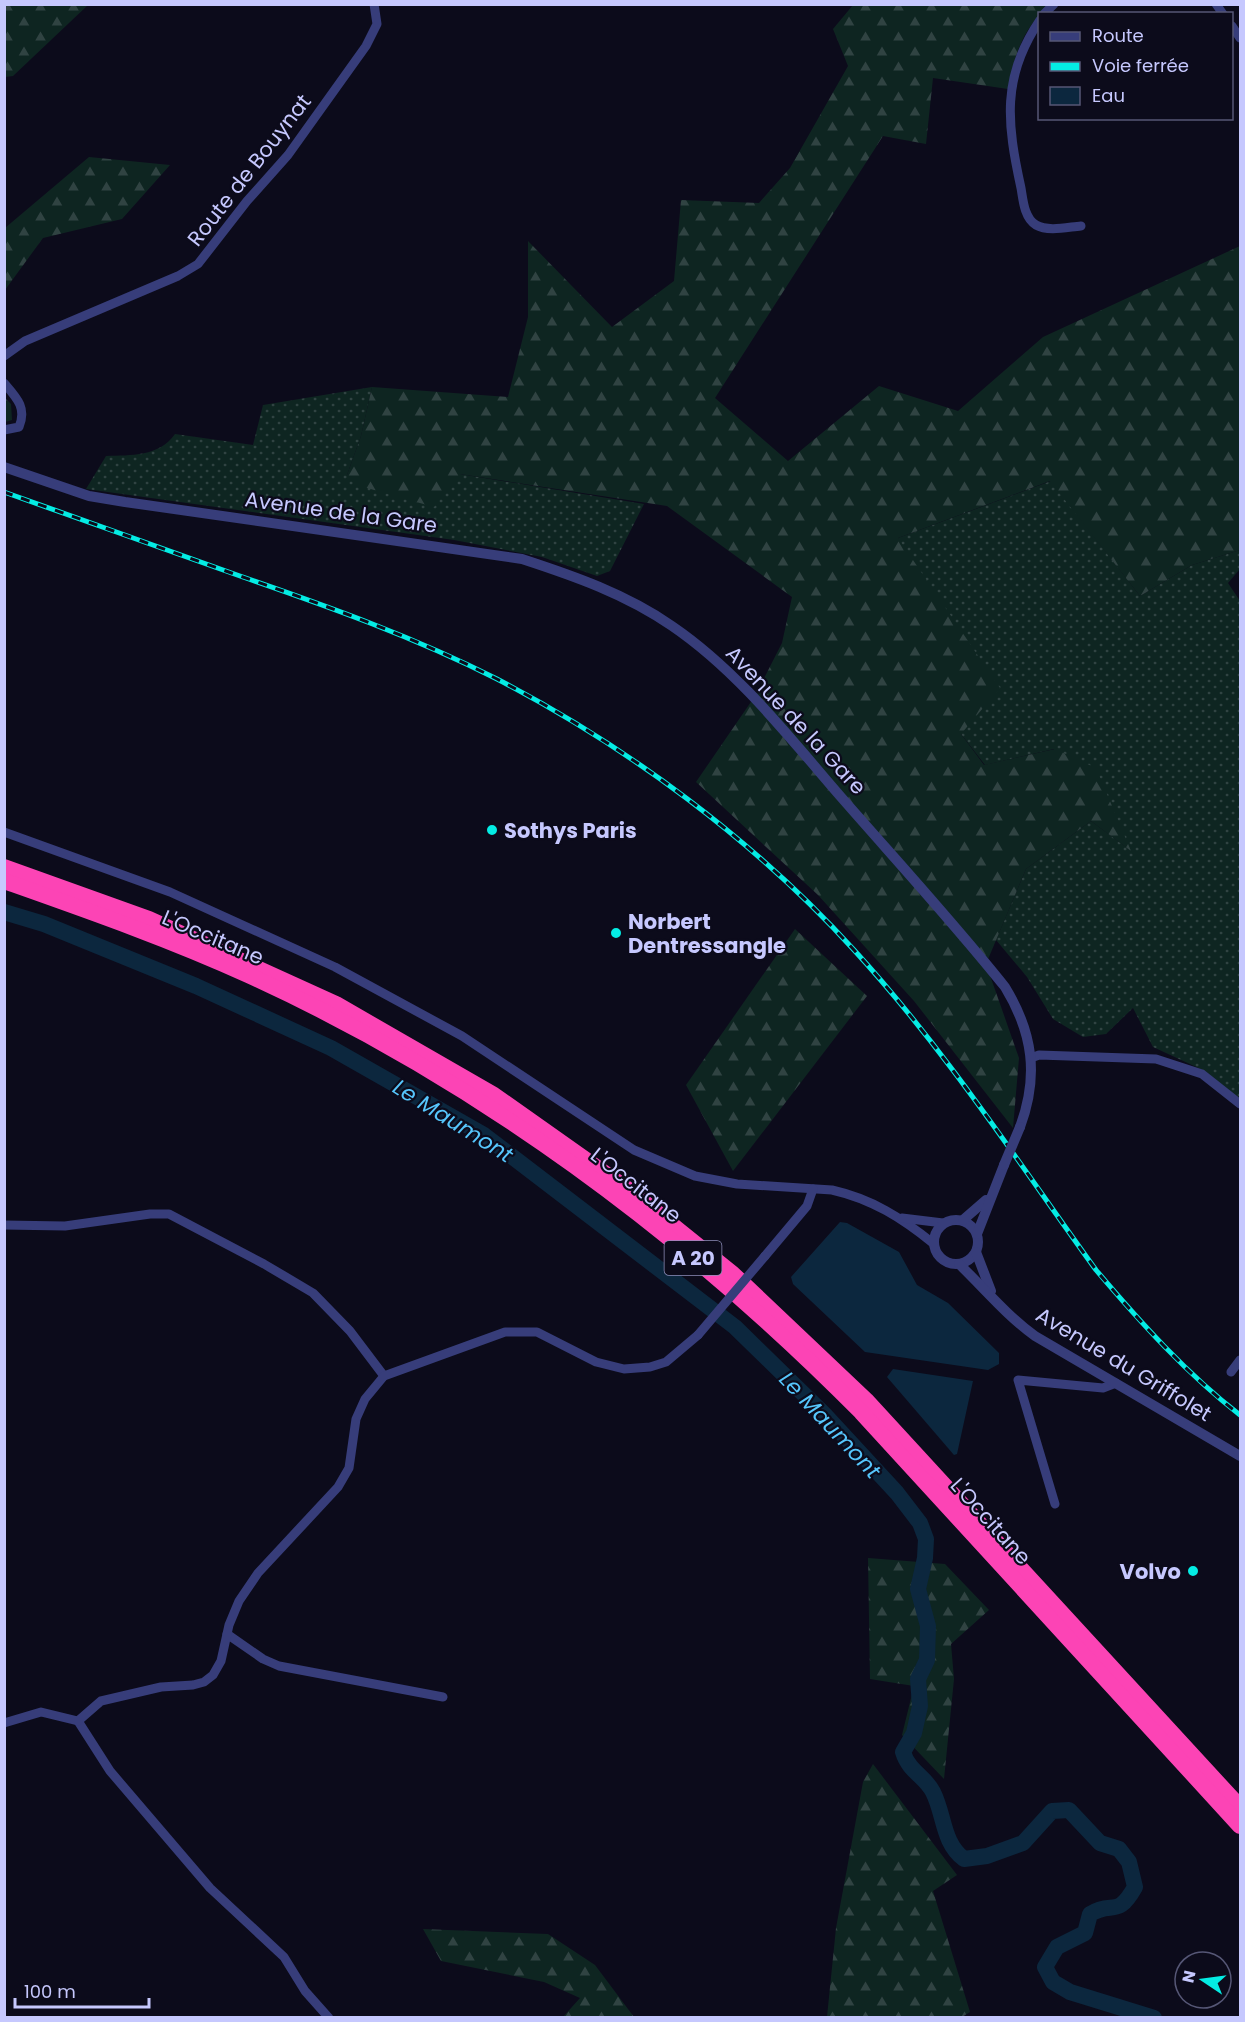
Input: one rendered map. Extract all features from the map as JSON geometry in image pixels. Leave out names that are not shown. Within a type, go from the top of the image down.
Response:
[{"type":"highway","name":"L'Occitane","points":[[4,867],[149,919],[336,1004],[494,1095],[630,1191],[733,1274],[866,1400],[1240,1807]]},
{"type":"highway","name":"L'Occitane","points":[[4,881],[163,939],[249,975],[334,1018],[487,1106],[635,1211],[733,1292],[845,1396],[1240,1827]]},
{"type":"street","name":"Route de Bouynat","points":[[4,356],[25,341],[178,276],[198,264],[247,201],[288,155],[366,46],[377,24],[374,4]]},
{"type":"street","points":[[1038,23],[1023,44],[1015,72],[1008,114],[1026,213],[1035,225],[1050,229],[1081,226]]},
{"type":"street","points":[[4,383],[20,401],[24,416],[19,427],[4,430]]},
{"type":"street","name":"Avenue de la Gare","points":[[4,467],[89,496],[522,559],[570,575],[633,602],[671,626],[715,660],[768,713],[1005,987],[1024,1023],[1031,1058],[1031,1086],[1020,1127],[990,1196],[977,1234]]},
{"type":"street","points":[[4,832],[170,892],[335,967],[462,1036],[634,1150],[695,1176],[737,1184],[832,1190],[869,1201],[899,1217],[934,1244]]},
{"type":"street","points":[[1031,1058],[1040,1055],[1156,1059],[1202,1074],[1240,1104]]},
{"type":"street","points":[[78,1721],[91,1707],[101,1701],[161,1687],[204,1682],[213,1675],[221,1661],[238,1601],[258,1574],[338,1487],[350,1468],[356,1419],[365,1399],[384,1377],[505,1332],[537,1332],[596,1362],[624,1369],[650,1367],[666,1362],[698,1335],[765,1256],[807,1206],[813,1188]]},
{"type":"street","points":[[976,1252],[966,1262],[959,1264],[945,1261],[935,1251],[937,1229],[949,1220],[963,1220],[990,1196]]},
{"type":"street","points":[[4,1225],[65,1226],[150,1214],[170,1214],[313,1293],[350,1331],[384,1377]]},
{"type":"street","points":[[899,1217],[943,1224]]},
{"type":"street","points":[[963,1220],[977,1234],[976,1252],[994,1297]]},
{"type":"street","points":[[959,1264],[994,1297]]},
{"type":"street","name":"Avenue du Griffolet","points":[[994,1297],[1008,1315],[1035,1336],[1240,1455]]},
{"type":"street","points":[[1231,1372],[1240,1360]]},
{"type":"street","points":[[1055,1504],[1018,1380],[1103,1388],[1116,1383]]},
{"type":"street","points":[[227,1634],[263,1659],[279,1666],[443,1696]]},
{"type":"street","points":[[4,1723],[41,1712],[78,1721],[110,1771],[210,1888],[284,1957],[305,1991],[329,2018]]},
{"type":"green space","points":[[4,5],[88,5],[13,76],[5,77]]},
{"type":"green space","points":[[853,5],[1050,5],[1042,12],[1038,12],[1038,17],[1021,43],[1008,89],[933,78],[926,144],[883,136],[715,398],[788,461],[879,386],[958,411],[1043,337],[1240,246],[1240,550],[1192,565],[1140,596],[1050,481],[898,538],[1000,688],[961,734],[984,765],[1055,749],[1096,768],[1131,851],[1091,821],[1026,869],[986,964],[1019,1058],[1013,1128],[914,1001],[818,895],[696,782],[755,696],[782,643],[792,597],[667,506],[460,474],[434,507],[360,486],[347,475],[361,436],[372,387],[508,397],[528,317],[528,241],[612,327],[674,281],[681,200],[759,203],[790,168],[848,66],[833,29]]},
{"type":"green space","points":[[89,157],[170,165],[122,219],[43,238],[5,290],[5,228]]},
{"type":"green space","points":[[372,387],[361,436],[347,475],[460,474],[644,504],[610,571],[597,576],[542,557],[454,540],[86,489],[106,456],[135,455],[153,451],[168,442],[175,434],[253,445],[263,405]]},
{"type":"green space","points":[[4,397],[11,404],[12,420],[5,422]]},
{"type":"green space","points":[[1051,481],[1140,596],[1192,565],[1240,550],[1240,569],[1228,583],[1240,601],[1240,1099],[1205,1071],[1153,1047],[1133,1008],[1106,1034],[1083,1037],[1053,1019],[1027,977],[996,940],[1026,869],[1091,821],[1130,850],[1054,749],[985,765],[961,734],[898,538]]},
{"type":"green space","points":[[795,929],[867,996],[733,1171],[686,1085]]},
{"type":"green space","points":[[868,1558],[945,1564],[989,1610],[951,1644],[954,1679],[944,1779],[902,1735],[914,1686],[870,1679]]},
{"type":"green space","points":[[873,1764],[957,1875],[933,1891],[970,2012],[962,2017],[827,2017],[836,1928],[863,1782]]},
{"type":"green space","points":[[423,1929],[548,1934],[595,1965],[634,2017],[563,2017],[580,1998],[544,1982],[441,1961]]},
{"type":"water","points":[[840,1222],[847,1223],[899,1252],[917,1285],[948,1303],[999,1353],[999,1364],[988,1370],[865,1352],[793,1284],[791,1277]]},
{"type":"water","points":[[893,1369],[973,1381],[957,1454],[954,1455],[887,1377]]},
{"type":"waterway","name":"Le Maumont","points":[[4,912],[44,924],[196,986],[331,1048],[484,1135],[735,1327],[824,1414],[897,1493],[920,1523],[926,1539],[925,1558],[918,1589],[928,1626],[927,1660],[918,1679],[920,1706],[914,1733],[903,1752],[909,1764],[933,1792],[952,1845],[964,1859],[987,1856],[1023,1843],[1052,1811],[1069,1810],[1100,1843],[1119,1849],[1129,1862],[1135,1887],[1129,1897],[1119,1906],[1104,1908],[1090,1914],[1085,1933],[1057,1947],[1045,1967],[1053,1982],[1070,1992],[1154,2018]]},
{"type":"railway","points":[[4,492],[338,611],[434,649],[497,679],[546,706],[594,735],[687,799],[774,871],[854,950],[887,987],[950,1066],[1096,1270],[1165,1347],[1240,1415]]},
{"type":"place","name":"Sothys Paris","points":[[492,830]]},
{"type":"place","name":"Norbert Dentressangle","points":[[616,933]]},
{"type":"place","name":"Volvo","points":[[1193,1571]]}]
